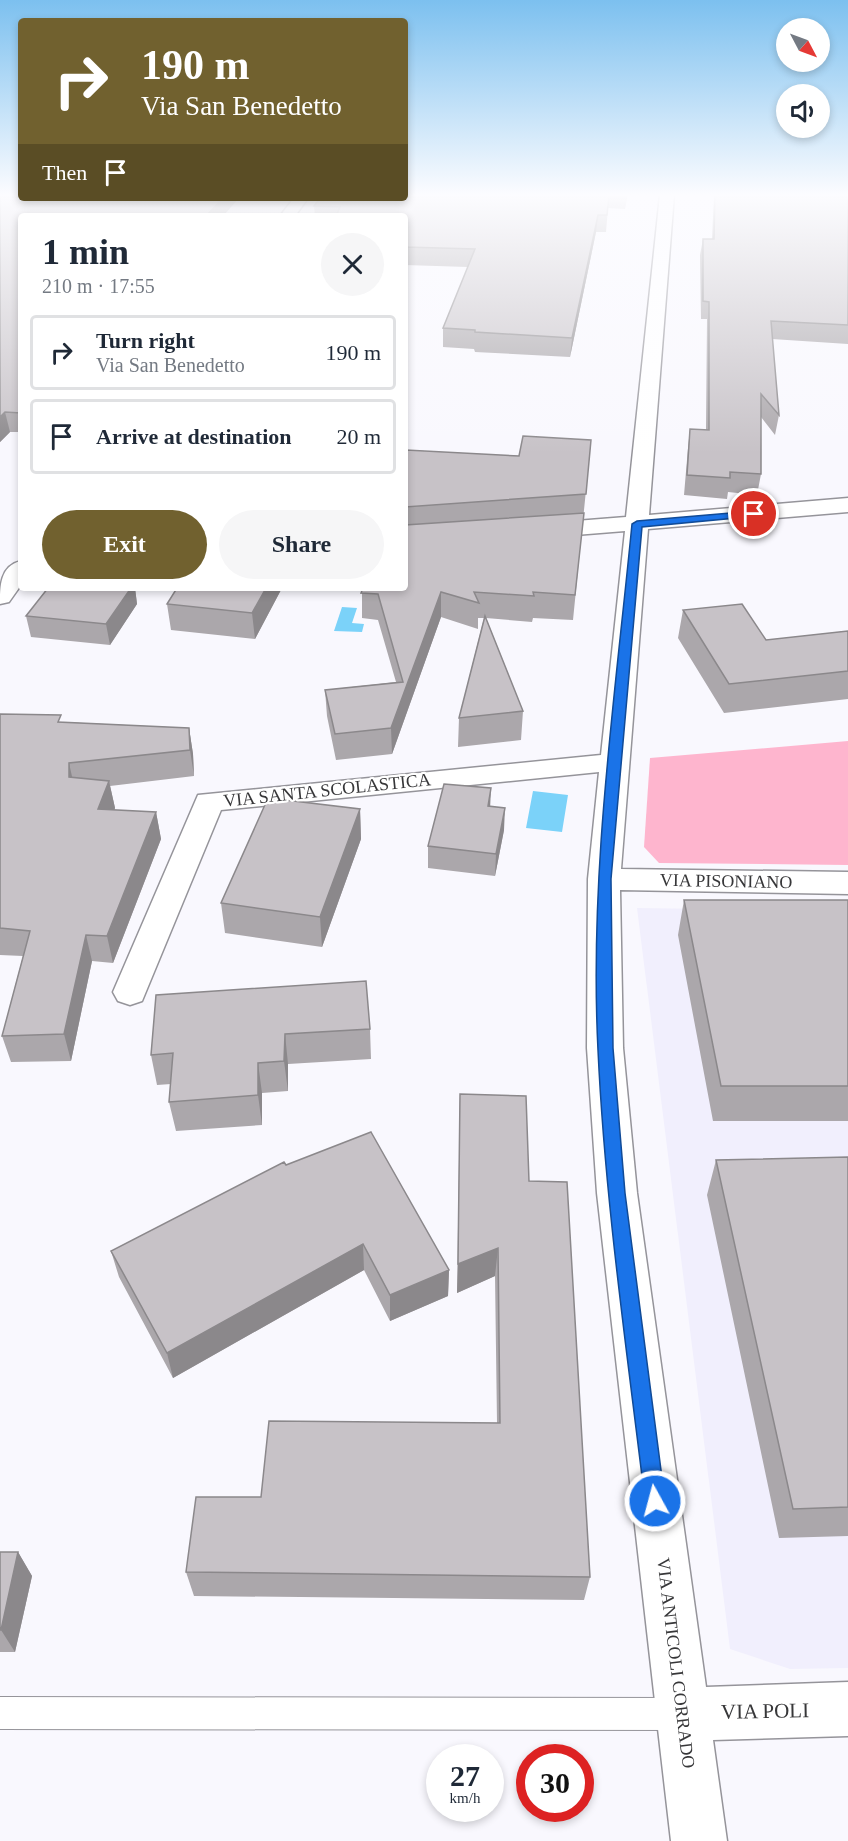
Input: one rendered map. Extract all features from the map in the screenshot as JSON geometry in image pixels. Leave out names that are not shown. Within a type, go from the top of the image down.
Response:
[{"type":"street","name":"VIA ANTICOLI CORRADO","points":[[659,281],[604,879],[605,1048],[617,1193],[681,1714],[699,1841]]},
{"type":"street","points":[[521,532],[848,505]]},
{"type":"street","points":[[0,597],[18,572]]},
{"type":"street","name":"VIA SANTA SCOLASTICA","points":[[130,992],[209,802],[615,762]]},
{"type":"street","name":"VIA PISONIANO","points":[[604,879],[848,883]]},
{"type":"street","name":"VIA POLI","points":[[681,1714],[848,1709]]},
{"type":"lane","points":[[0,1713],[681,1714]]},
{"type":"shaded area","points":[[848,741],[848,865],[659,863],[644,847],[650,758]]},
{"type":"shaded area","points":[[637,908],[848,911],[848,1668],[790,1669],[730,1649]]},
{"type":"water","points":[[342,607],[357,608],[352,623],[364,624],[362,632],[334,631]]},
{"type":"water","points":[[533,791],[568,795],[562,832],[526,828]]},
{"type":"building","points":[[0,281],[18,281],[18,413],[5,412],[0,417]]},
{"type":"building","points":[[462,281],[584,281],[572,338],[443,328]]},
{"type":"building","points":[[703,281],[848,281],[848,325],[771,321],[779,415],[761,394],[761,474],[730,472],[730,478],[687,475],[690,429],[709,430],[709,302],[703,301]]},
{"type":"building","points":[[523,436],[591,440],[586,494],[408,507],[408,450],[519,456]]},
{"type":"building","points":[[584,513],[575,595],[533,592],[534,596],[474,592],[479,603],[441,592],[391,728],[335,734],[325,690],[403,682],[378,594],[361,593],[362,591],[408,591],[408,525]]},
{"type":"building","points":[[46,591],[129,591],[106,624],[26,616]]},
{"type":"building","points":[[175,591],[264,591],[252,613],[167,604]]},
{"type":"building","points":[[742,604],[766,640],[848,631],[848,671],[729,684],[683,610]]},
{"type":"building","points":[[485,616],[523,711],[459,718]]},
{"type":"building","points":[[0,714],[61,715],[58,722],[189,728],[190,750],[69,763],[69,777],[109,781],[98,809],[156,812],[107,936],[86,935],[64,1034],[2,1036],[30,931],[0,928]]},
{"type":"building","points":[[444,784],[491,788],[488,806],[505,808],[496,854],[428,846]]},
{"type":"building","points":[[268,798],[360,809],[320,917],[221,903]]},
{"type":"building","points":[[684,900],[848,900],[848,1086],[721,1086]]},
{"type":"building","points":[[366,981],[370,1029],[285,1034],[284,1061],[258,1063],[258,1095],[169,1102],[173,1053],[151,1055],[156,995]]},
{"type":"building","points":[[460,1094],[526,1096],[529,1181],[567,1182],[590,1577],[186,1572],[196,1497],[261,1497],[269,1421],[500,1423],[498,1248],[458,1264]]},
{"type":"building","points":[[371,1132],[449,1270],[390,1295],[363,1244],[167,1353],[111,1251],[284,1162],[286,1165]]},
{"type":"building","points":[[848,1157],[848,1507],[793,1509],[716,1160]]},
{"type":"building","points":[[0,1552],[18,1552],[1,1630],[0,1630]]},
{"type":"route","points":[[655,1501],[617,1193],[605,1048],[604,879],[637,524],[754,514]]}]
